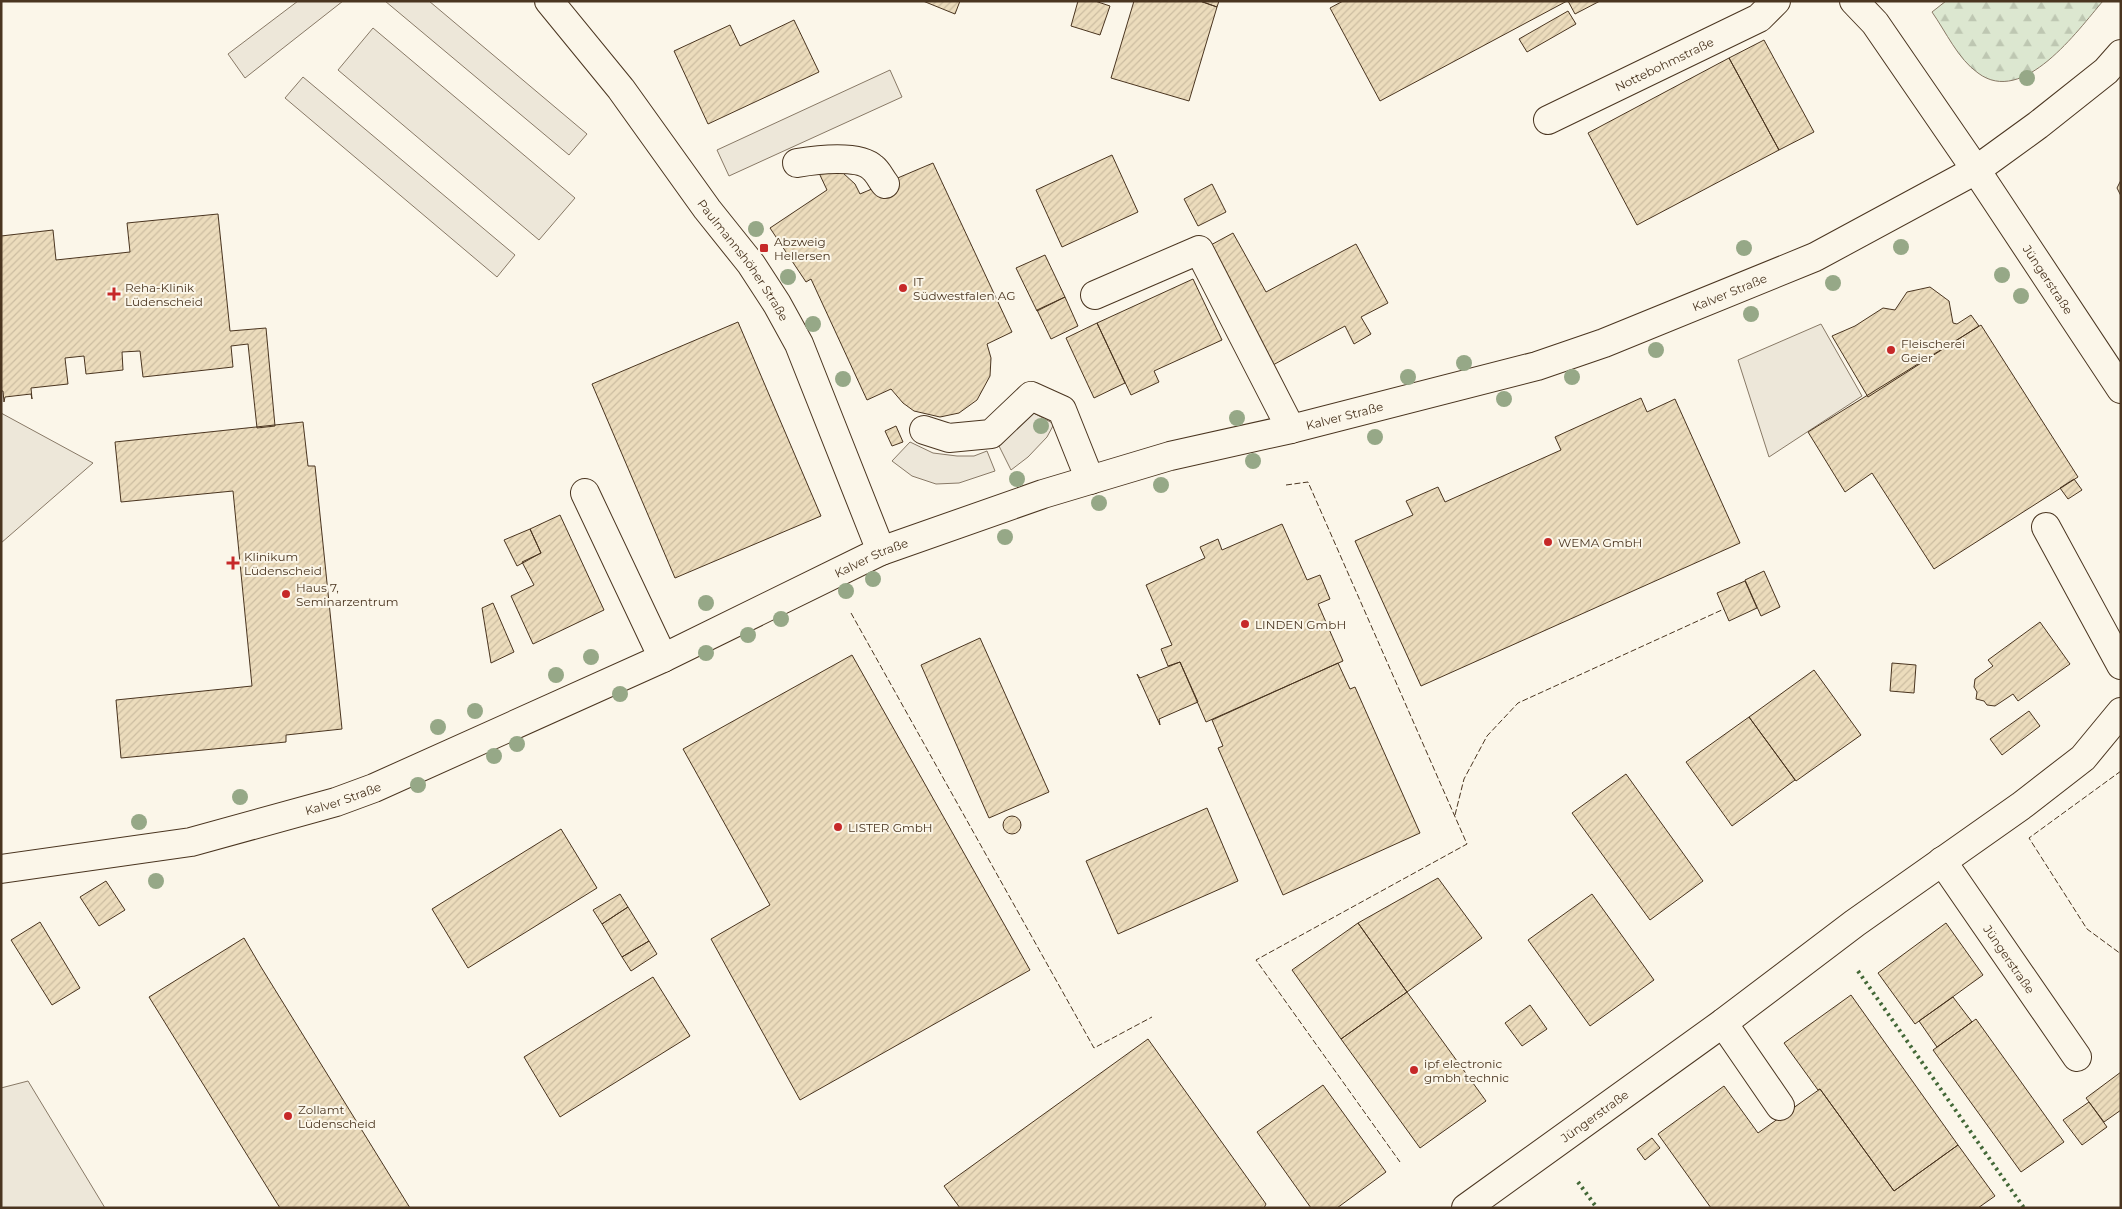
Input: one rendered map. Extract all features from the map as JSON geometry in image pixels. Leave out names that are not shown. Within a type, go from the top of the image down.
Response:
[{"type":"street","name":"Paulmannshöher Straße","points":[[549,1],[621,89],[707,209],[752,264],[777,304],[799,344],[881,551]]},
{"type":"street","name":"Nottebohmstraße","points":[[1548,120],[1759,18],[1776,1]]},
{"type":"street","points":[[1854,1],[1875,23],[1976,170]]},
{"type":"street","name":"Kalver Straße","points":[[1,869],[191,842],[336,802],[383,784],[663,658],[881,551],[1043,494],[1179,454],[1291,428],[1536,366],[1604,343],[1815,257],[1976,170],[2038,125],[2106,71],[2121,54]]},
{"type":"street","points":[[797,163],[830,157],[851,161],[872,167],[885,184]]},
{"type":"street","name":"Jüngerstraße","points":[[1976,170],[2121,389]]},
{"type":"street","name":"Kalver Straße","points":[[1095,295],[1200,250],[1291,428]]},
{"type":"street","points":[[924,430],[949,438],[991,434],[1031,396],[1062,410],[1090,480]]},
{"type":"street","points":[[585,493],[663,658]]},
{"type":"street","points":[[2046,527],[2121,665]]},
{"type":"street","name":"Jüngerstraße","points":[[1466,1208],[1723,1023],[1855,923],[2022,806],[2083,758],[2121,712]]},
{"type":"street","name":"Jüngerstraße","points":[[1942,861],[2077,1057]]},
{"type":"street","points":[[1723,1023],[1780,1106]]},
{"type":"green space","points":[[1946,1],[2103,1],[2048,61],[2031,73],[2013,80],[1995,81],[1978,73],[1964,60],[1932,12]]},
{"type":"shaded area","points":[[298,1],[343,1],[245,78],[228,54]]},
{"type":"shaded area","points":[[385,1],[429,1],[587,134],[569,155]]},
{"type":"shaded area","points":[[373,28],[575,198],[539,240],[338,70]]},
{"type":"shaded area","points":[[890,70],[902,97],[729,176],[717,150]]},
{"type":"shaded area","points":[[303,77],[515,255],[497,277],[285,98]]},
{"type":"shaded area","points":[[1821,324],[1862,396],[1769,457],[1738,360]]},
{"type":"shaded area","points":[[1032,412],[1054,424],[1047,437],[1028,457],[1011,470],[999,446]]},
{"type":"shaded area","points":[[1,413],[93,463],[1,543]]},
{"type":"shaded area","points":[[910,442],[933,453],[957,456],[974,456],[987,451],[995,471],[959,483],[936,484],[912,476],[892,461]]},
{"type":"shaded area","points":[[28,1081],[105,1208],[1,1208],[1,1088]]},
{"type":"building","points":[[923,1],[960,1],[955,14]]},
{"type":"building","points":[[1078,1],[1095,1],[1110,6],[1100,35],[1071,26]]},
{"type":"building","points":[[1134,1],[1200,1],[1217,7],[1189,101],[1111,78]]},
{"type":"building","points":[[1200,1],[1219,1],[1217,7]]},
{"type":"building","points":[[1343,1],[1567,1],[1380,101],[1330,8]]},
{"type":"building","points":[[1568,1],[1600,1],[1575,14]]},
{"type":"building","points":[[1568,11],[1576,24],[1527,52],[1519,39]]},
{"type":"building","points":[[794,20],[819,72],[708,124],[674,51],[730,25],[740,46]]},
{"type":"building","points":[[1764,40],[1814,132],[1779,150],[1729,58]]},
{"type":"building","points":[[1729,58],[1779,150],[1637,225],[1588,133]]},
{"type":"building","points":[[1112,155],[1138,212],[1062,247],[1036,190]]},
{"type":"building","name":"IT Südwestfalen AG","points":[[933,163],[1012,332],[987,344],[991,358],[990,376],[977,400],[959,413],[940,417],[914,411],[903,403],[891,389],[867,400],[811,279],[806,282],[770,228],[827,190],[819,173],[837,171],[843,173],[855,184],[860,194]]},
{"type":"building","points":[[2121,180],[2121,196],[2117,188]]},
{"type":"building","points":[[1212,184],[1226,212],[1198,226],[1184,199]]},
{"type":"building","name":"Reha-Klinik Lüdenscheid","points":[[218,214],[230,331],[266,328],[275,426],[257,428],[248,344],[231,346],[233,367],[143,377],[140,351],[122,352],[123,370],[86,374],[84,356],[65,358],[68,384],[31,388],[32,399],[31,394],[5,397],[4,402],[3,391],[1,391],[1,236],[53,230],[56,260],[130,252],[127,223]]},
{"type":"building","points":[[1233,233],[1266,292],[1356,244],[1388,303],[1361,317],[1371,334],[1354,344],[1345,326],[1273,365],[1209,246]]},
{"type":"building","points":[[1045,255],[1065,297],[1037,311],[1016,268]]},
{"type":"building","points":[[1193,279],[1222,340],[1154,371],[1159,382],[1131,395],[1097,323]]},
{"type":"building","name":"Fleischerei Geier","points":[[1930,287],[1949,301],[1953,323],[1957,324],[1971,315],[1979,326],[1868,397],[1832,336],[1855,326],[1883,308],[1895,310],[1907,292]]},
{"type":"building","points":[[1065,297],[1078,326],[1051,339],[1037,310]]},
{"type":"building","points":[[738,322],[821,516],[675,578],[592,384]]},
{"type":"building","points":[[1097,323],[1125,383],[1094,398],[1066,338]]},
{"type":"building","points":[[1981,325],[2078,477],[1934,569],[1872,473],[1845,492],[1808,432]]},
{"type":"building","name":"WEMA GmbH","points":[[1641,398],[1647,412],[1675,399],[1740,543],[1421,686],[1355,541],[1413,515],[1406,501],[1438,487],[1445,502],[1561,450],[1555,437]]},
{"type":"building","name":"Haus 7, Seminarzentrum","points":[[303,422],[308,466],[315,466],[342,729],[286,735],[286,742],[121,758],[116,700],[252,686],[233,491],[121,502],[115,442]]},
{"type":"building","points":[[896,426],[903,442],[892,446],[885,431]]},
{"type":"building","points":[[2074,479],[2082,490],[2068,499],[2060,488]]},
{"type":"building","points":[[560,515],[604,610],[533,644],[511,596],[534,585],[522,562],[541,553],[530,529]]},
{"type":"building","name":"LINDEN GmbH","points":[[1282,524],[1307,580],[1320,575],[1330,599],[1318,604],[1343,661],[1206,722],[1180,662],[1168,666],[1161,649],[1172,645],[1146,585],[1205,558],[1200,547],[1218,539],[1222,550]]},
{"type":"building","points":[[530,529],[541,553],[517,566],[504,540]]},
{"type":"building","points":[[1764,571],[1780,607],[1761,616],[1745,580]]},
{"type":"building","points":[[1745,581],[1757,608],[1729,621],[1717,593]]},
{"type":"building","points":[[493,603],[514,652],[491,663],[482,608]]},
{"type":"building","points":[[2040,622],[2070,664],[2018,701],[2013,694],[1995,706],[1987,705],[1984,701],[1976,699],[1975,679],[1993,666],[1988,660]]},
{"type":"building","points":[[980,638],[1049,792],[989,818],[921,665]]},
{"type":"building","name":"LISTER GmbH","points":[[852,655],[1030,970],[800,1100],[711,939],[770,905],[683,749]]},
{"type":"building","points":[[1180,662],[1198,702],[1159,719],[1160,725],[1137,674],[1140,678]]},
{"type":"building","points":[[1338,663],[1350,689],[1355,687],[1420,833],[1283,895],[1218,748],[1223,746],[1212,720]]},
{"type":"building","points":[[1892,663],[1916,665],[1914,693],[1890,691]]},
{"type":"building","points":[[1814,670],[1861,735],[1796,781],[1749,717]]},
{"type":"building","points":[[2029,711],[2040,726],[2002,755],[1990,739]]},
{"type":"building","points":[[1749,717],[1795,780],[1732,826],[1686,762]]},
{"type":"building","points":[[1626,774],[1703,881],[1650,920],[1572,813]]},
{"type":"building","points":[[1207,808],[1238,881],[1118,934],[1086,861]]},
{"type":"building","points":[[1012,816],[1018,819],[1021,825],[1018,831],[1012,834],[1006,831],[1003,825],[1006,819]]},
{"type":"building","points":[[561,829],[597,888],[468,968],[432,909]]},
{"type":"building","points":[[1438,878],[1482,938],[1407,992],[1358,923]]},
{"type":"building","points":[[106,881],[125,910],[99,926],[80,897]]},
{"type":"building","points":[[620,894],[628,907],[602,924],[593,910]]},
{"type":"building","points":[[1592,894],[1654,980],[1590,1026],[1528,940]]},
{"type":"building","points":[[628,907],[649,941],[622,957],[602,924]]},
{"type":"building","points":[[40,922],[80,988],[52,1005],[11,940]]},
{"type":"building","points":[[1358,923],[1407,992],[1341,1039],[1292,970]]},
{"type":"building","points":[[1946,923],[1983,975],[1915,1024],[1878,973]]},
{"type":"building","name":"Zollamt Lüdenscheid","points":[[244,938],[410,1208],[280,1208],[149,997]]},
{"type":"building","points":[[649,941],[657,954],[631,971],[622,957]]},
{"type":"building","points":[[653,977],[690,1036],[560,1117],[524,1057]]},
{"type":"building","name":"ipf electronic gmbh technic","points":[[1407,992],[1486,1101],[1420,1148],[1341,1039]]},
{"type":"building","points":[[1851,995],[1958,1145],[1894,1191],[1784,1043]]},
{"type":"building","points":[[1953,997],[1972,1022],[1937,1047],[1919,1021]]},
{"type":"building","points":[[1530,1005],[1547,1029],[1522,1046],[1505,1023]]},
{"type":"building","points":[[1976,1019],[2064,1142],[2021,1172],[1933,1050]]},
{"type":"building","points":[[1148,1039],[1266,1204],[1264,1208],[960,1208],[944,1186]]},
{"type":"building","points":[[2121,1072],[2121,1110],[2104,1122],[2086,1098]]},
{"type":"building","points":[[1323,1085],[1386,1172],[1337,1208],[1311,1208],[1257,1132]]},
{"type":"building","points":[[1724,1086],[1758,1133],[1820,1089],[1894,1191],[1958,1145],[1995,1196],[1978,1208],[1711,1208],[1658,1134]]},
{"type":"building","points":[[2089,1102],[2107,1127],[2082,1145],[2063,1120]]},
{"type":"building","points":[[1652,1138],[1660,1148],[1645,1160],[1637,1149]]},
{"type":"hedge","points":[[1858,971],[2024,1208]]},
{"type":"hedge","points":[[1578,1182],[1597,1208]]},
{"type":"fence","points":[[1286,485],[1308,482],[1467,844],[1256,960],[1400,1162]]},
{"type":"fence","points":[[1455,815],[1464,779],[1487,736],[1518,703],[1724,609]]},
{"type":"fence","points":[[851,613],[1094,1048],[1152,1017]]},
{"type":"fence","points":[[2121,771],[2029,838],[2087,929],[2121,954]]},
{"type":"place","name":"Abzweig Hellersen","points":[[764,248]]},
{"type":"place","name":"IT Südwestfalen AG","points":[[903,288]]},
{"type":"place","name":"Reha-Klinik Lüdenscheid","points":[[114,294]]},
{"type":"place","name":"Fleischerei Geier","points":[[1891,350]]},
{"type":"place","name":"WEMA GmbH","points":[[1548,542]]},
{"type":"place","name":"Klinikum Lüdenscheid","points":[[233,563]]},
{"type":"place","name":"Haus 7, Seminarzentrum","points":[[286,594]]},
{"type":"place","name":"LINDEN GmbH","points":[[1245,624]]},
{"type":"place","name":"LISTER GmbH","points":[[838,827]]},
{"type":"place","name":"ipf electronic gmbh technic","points":[[1414,1070]]},
{"type":"place","name":"Zollamt Lüdenscheid","points":[[288,1116]]}]
